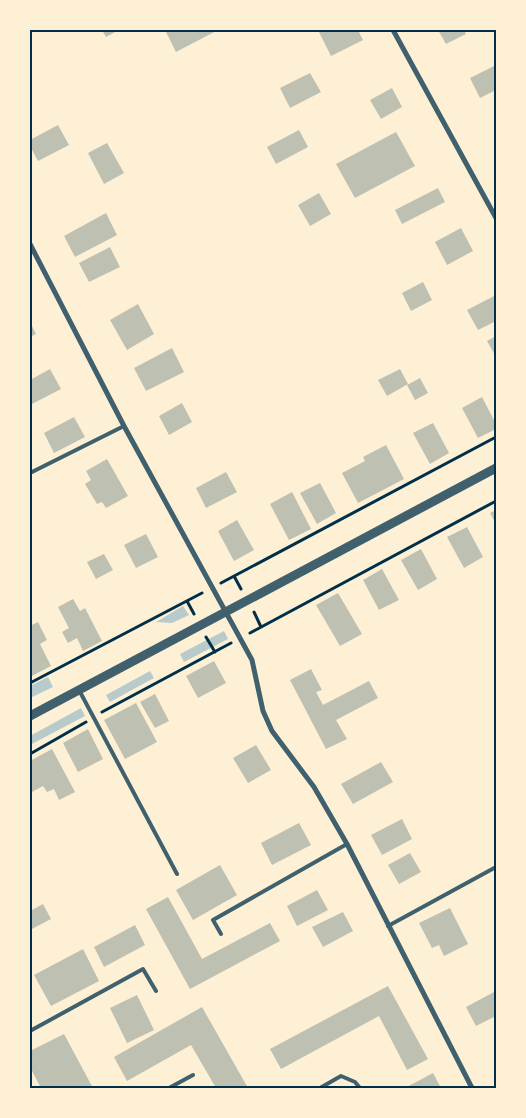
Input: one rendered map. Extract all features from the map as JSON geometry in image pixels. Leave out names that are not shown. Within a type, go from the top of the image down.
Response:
[{"type":"street","points":[[393,30],[496,218]]},
{"type":"street","points":[[30,244],[124,426],[252,660],[263,711],[272,731],[314,787],[347,844],[472,1088]]},
{"type":"street","points":[[30,716],[496,468]]},
{"type":"lane","points":[[30,473],[124,426]]},
{"type":"lane","points":[[79,690],[177,874]]},
{"type":"lane","points":[[222,934],[213,920],[347,844]]},
{"type":"lane","points":[[388,926],[496,867]]},
{"type":"lane","points":[[30,1031],[143,969],[156,991]]},
{"type":"lane","points":[[169,1088],[193,1075]]},
{"type":"lane","points":[[320,1088],[341,1076],[355,1082],[360,1088]]},
{"type":"path","points":[[30,683],[496,437]]},
{"type":"path","points":[[30,754],[94,717],[496,500]]},
{"type":"shaded area","points":[[183,606],[189,615],[172,623],[156,622]]},
{"type":"shaded area","points":[[224,631],[228,639],[184,662],[180,654]]},
{"type":"shaded area","points":[[150,671],[154,678],[110,702],[106,695]]},
{"type":"shaded area","points":[[48,677],[53,687],[30,698],[30,686]]},
{"type":"shaded area","points":[[81,708],[85,716],[30,745],[30,736]]},
{"type":"building","points":[[102,30],[119,30],[106,37]]},
{"type":"building","points":[[165,30],[218,30],[176,52]]},
{"type":"building","points":[[318,30],[358,30],[363,40],[331,56]]},
{"type":"building","points":[[438,30],[464,30],[466,34],[446,44]]},
{"type":"building","points":[[496,65],[496,90],[480,98],[470,78]]},
{"type":"building","points":[[310,73],[321,92],[290,108],[280,88]]},
{"type":"building","points":[[392,88],[402,107],[381,119],[370,100]]},
{"type":"building","points":[[58,125],[69,145],[38,161],[30,146],[30,140]]},
{"type":"building","points":[[299,130],[308,147],[276,164],[267,147]]},
{"type":"building","points":[[396,132],[415,166],[355,198],[336,164]]},
{"type":"building","points":[[107,143],[124,173],[104,184],[88,153]]},
{"type":"building","points":[[438,188],[445,202],[402,224],[395,210]]},
{"type":"building","points":[[319,193],[331,214],[310,226],[298,205]]},
{"type":"building","points":[[106,213],[117,235],[75,257],[64,236]]},
{"type":"building","points":[[461,228],[473,251],[447,265],[435,242]]},
{"type":"building","points":[[110,247],[120,267],[89,282],[79,263]]},
{"type":"building","points":[[423,282],[432,300],[411,311],[402,293]]},
{"type":"building","points":[[496,295],[496,321],[478,330],[467,310]]},
{"type":"building","points":[[138,304],[154,334],[127,350],[110,320]]},
{"type":"building","points":[[30,322],[36,334],[30,337]]},
{"type":"building","points":[[496,336],[496,357],[487,341]]},
{"type":"building","points":[[172,348],[184,372],[146,391],[134,368]]},
{"type":"building","points":[[50,369],[61,389],[30,405],[30,380]]},
{"type":"building","points":[[400,369],[408,384],[387,396],[378,380]]},
{"type":"building","points":[[420,378],[428,393],[415,400],[407,385]]},
{"type":"building","points":[[482,397],[496,424],[496,429],[478,438],[462,408]]},
{"type":"building","points":[[182,403],[192,422],[169,435],[159,416]]},
{"type":"building","points":[[74,417],[85,437],[54,453],[44,433]]},
{"type":"building","points":[[433,423],[449,453],[430,464],[413,433]]},
{"type":"building","points":[[386,445],[404,479],[358,503],[342,473],[365,461],[363,457]]},
{"type":"building","points":[[107,459],[128,496],[106,508],[102,502],[97,504],[85,484],[91,480],[86,471]]},
{"type":"building","points":[[226,472],[237,492],[206,508],[196,488]]},
{"type":"building","points":[[320,483],[336,513],[317,524],[300,493]]},
{"type":"building","points":[[292,492],[311,529],[289,540],[270,504]]},
{"type":"building","points":[[496,510],[496,524],[490,513]]},
{"type":"building","points":[[237,520],[254,550],[234,561],[218,531]]},
{"type":"building","points":[[467,527],[483,557],[464,568],[447,537]]},
{"type":"building","points":[[146,534],[158,557],[136,568],[124,545]]},
{"type":"building","points":[[421,549],[437,579],[418,590],[401,560]]},
{"type":"building","points":[[104,554],[113,570],[96,579],[87,562]]},
{"type":"building","points":[[382,569],[399,600],[379,610],[363,580]]},
{"type":"building","points":[[338,593],[362,634],[340,646],[316,605]]},
{"type":"building","points":[[73,599],[80,611],[85,608],[102,641],[83,651],[77,638],[68,643],[62,632],[69,628],[58,607]]},
{"type":"building","points":[[38,622],[47,640],[40,644],[51,666],[30,677],[30,626]]},
{"type":"building","points":[[214,661],[226,683],[198,698],[186,676]]},
{"type":"building","points":[[311,669],[322,690],[316,692],[323,705],[369,681],[378,698],[336,720],[347,739],[326,749],[290,680]]},
{"type":"building","points":[[155,694],[169,721],[155,728],[140,702]]},
{"type":"building","points":[[136,703],[157,742],[125,759],[104,720]]},
{"type":"building","points":[[88,729],[103,759],[78,772],[63,743]]},
{"type":"building","points":[[256,745],[271,770],[248,783],[233,758]]},
{"type":"building","points":[[52,749],[75,792],[59,800],[54,789],[47,792],[43,786],[30,793],[30,761]]},
{"type":"building","points":[[381,762],[393,782],[353,804],[341,784]]},
{"type":"building","points":[[402,819],[412,839],[382,855],[371,835]]},
{"type":"building","points":[[299,823],[311,845],[272,865],[261,843]]},
{"type":"building","points":[[410,853],[421,872],[399,884],[388,865]]},
{"type":"building","points":[[220,865],[237,895],[193,920],[176,890]]},
{"type":"building","points":[[317,890],[328,910],[297,926],[287,906]]},
{"type":"building","points":[[168,897],[202,959],[270,923],[280,941],[190,989],[146,909]]},
{"type":"building","points":[[43,904],[51,919],[30,930],[30,911]]},
{"type":"building","points":[[450,908],[468,944],[444,956],[439,945],[432,948],[419,923]]},
{"type":"building","points":[[343,912],[353,931],[323,947],[312,927]]},
{"type":"building","points":[[135,925],[145,945],[104,967],[94,947]]},
{"type":"building","points":[[83,949],[99,981],[51,1006],[34,975]]},
{"type":"building","points":[[388,986],[428,1059],[407,1070],[379,1016],[281,1069],[270,1049]]},
{"type":"building","points":[[496,991],[496,1016],[476,1026],[466,1007]]},
{"type":"building","points":[[137,995],[154,1030],[127,1043],[110,1008]]},
{"type":"building","points":[[202,1007],[248,1088],[216,1088],[191,1045],[127,1081],[114,1057]]},
{"type":"building","points":[[64,1034],[93,1088],[41,1088],[30,1067],[30,1051]]},
{"type":"building","points":[[433,1073],[441,1088],[405,1088]]}]
